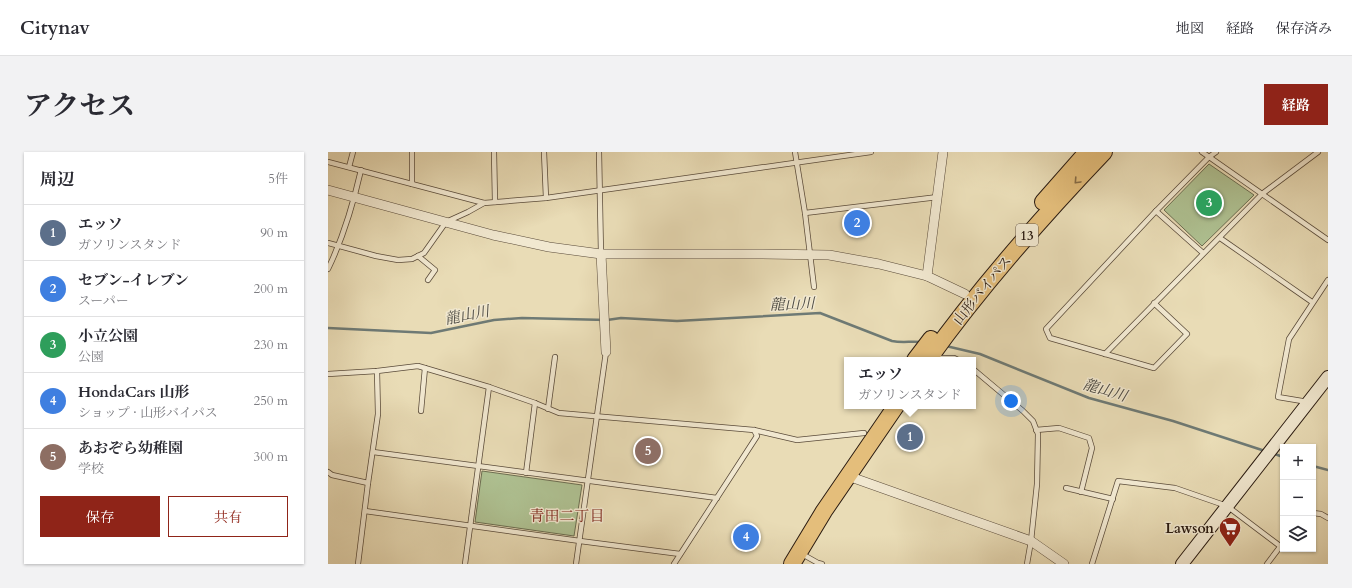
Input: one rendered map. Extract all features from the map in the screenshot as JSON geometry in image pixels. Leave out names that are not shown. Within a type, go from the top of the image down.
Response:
[{"type":"highway","name":"山形バイパス","points":[[953,318],[965,294],[988,265],[1087,152]]},
{"type":"highway","name":"山形バイパス","points":[[924,357],[953,318],[994,275],[1030,232],[1104,152]]},
{"type":"highway","points":[[780,564],[881,409]]},
{"type":"highway","points":[[796,558],[848,476],[894,409]]},
{"type":"street","points":[[927,276],[943,152]]},
{"type":"street","points":[[328,190],[493,234],[549,246],[601,254],[810,254],[829,256],[879,264],[927,276],[965,294]]},
{"type":"street","points":[[601,254],[606,352]]},
{"type":"street","points":[[1182,564],[1328,377]]},
{"type":"street","points":[[848,476],[1031,541],[1064,564]]},
{"type":"lane","points":[[349,168],[353,152]]},
{"type":"lane","points":[[412,152],[412,184]]},
{"type":"lane","points":[[494,152],[495,202]]},
{"type":"lane","points":[[544,152],[546,198]]},
{"type":"lane","points":[[599,152],[601,254]]},
{"type":"lane","points":[[795,152],[805,213],[814,287]]},
{"type":"lane","points":[[328,162],[484,203],[546,198],[871,152]]},
{"type":"lane","points":[[1202,152],[1328,240]]},
{"type":"lane","points":[[1154,303],[1187,334],[1154,368],[1050,338],[1046,329],[1156,211],[1209,157],[1216,152]]},
{"type":"lane","points":[[1106,354],[1154,303],[1262,194],[1318,152]]},
{"type":"lane","points":[[328,269],[339,246],[355,198],[361,170]]},
{"type":"lane","points":[[805,213],[938,197]]},
{"type":"lane","points":[[328,243],[376,256],[398,260],[412,259],[424,253],[446,222],[484,203]]},
{"type":"lane","points":[[1156,211],[1204,253]]},
{"type":"lane","points":[[1220,238],[1312,302]]},
{"type":"lane","points":[[418,256],[435,270],[428,280]]},
{"type":"lane","points":[[1309,402],[1278,397],[1289,339],[1312,302],[1328,280]]},
{"type":"lane","points":[[576,564],[606,352]]},
{"type":"lane","points":[[548,409],[555,357]]},
{"type":"lane","points":[[328,374],[418,366],[535,403],[558,413],[754,430],[797,440],[864,433]]},
{"type":"lane","points":[[421,411],[425,368]]},
{"type":"lane","points":[[358,564],[378,414],[377,370]]},
{"type":"lane","points":[[976,372],[1033,421],[1038,434],[1036,484],[1031,541],[1027,564]]},
{"type":"lane","points":[[465,564],[477,466],[489,388]]},
{"type":"lane","points":[[526,473],[535,403]]},
{"type":"lane","points":[[1036,430],[1059,428],[1089,438],[1092,448],[1081,492]]},
{"type":"lane","points":[[674,564],[757,436],[754,430]]},
{"type":"lane","points":[[373,452],[717,498]]},
{"type":"lane","points":[[328,472],[332,475],[368,483]]},
{"type":"lane","points":[[1092,564],[1118,481],[1175,488],[1227,506],[1280,543]]},
{"type":"lane","points":[[1066,488],[1113,499]]},
{"type":"lane","points":[[365,511],[680,554]]},
{"type":"lane","points":[[1316,513],[1321,514],[1328,518]]},
{"type":"lane","points":[[1266,564],[1280,546]]},
{"type":"lane","points":[[796,558],[822,564]]},
{"type":"green space","points":[[1209,164],[1254,195],[1202,246],[1164,210]]},
{"type":"green space","points":[[482,471],[582,485],[574,536],[475,522]]},
{"type":"waterway","name":"龍山川","points":[[328,328],[431,333],[494,320],[522,318],[607,320],[621,318],[677,321],[820,313],[892,341],[921,342]]},
{"type":"waterway","name":"龍山川","points":[[946,346],[980,354],[1089,398],[1173,421],[1265,451]]},
{"type":"waterway","name":"龍山川","points":[[1272,453],[1280,456]]},
{"type":"waterway","name":"龍山川","points":[[1316,467],[1328,470]]},
{"type":"place","name":"小立公園","points":[[1209,203]]},
{"type":"place","name":"セブン-イレブン","points":[[857,223]]},
{"type":"place","name":"エッソ","points":[[910,437]]},
{"type":"place","name":"あおぞら幼稚園","points":[[648,451]]},
{"type":"place","name":"HondaCars 山形","points":[[746,537]]},
{"type":"place","name":"Lawson","points":[[1230,548]]},
{"type":"district","name":"青田二丁目","points":[[567,516]]}]
